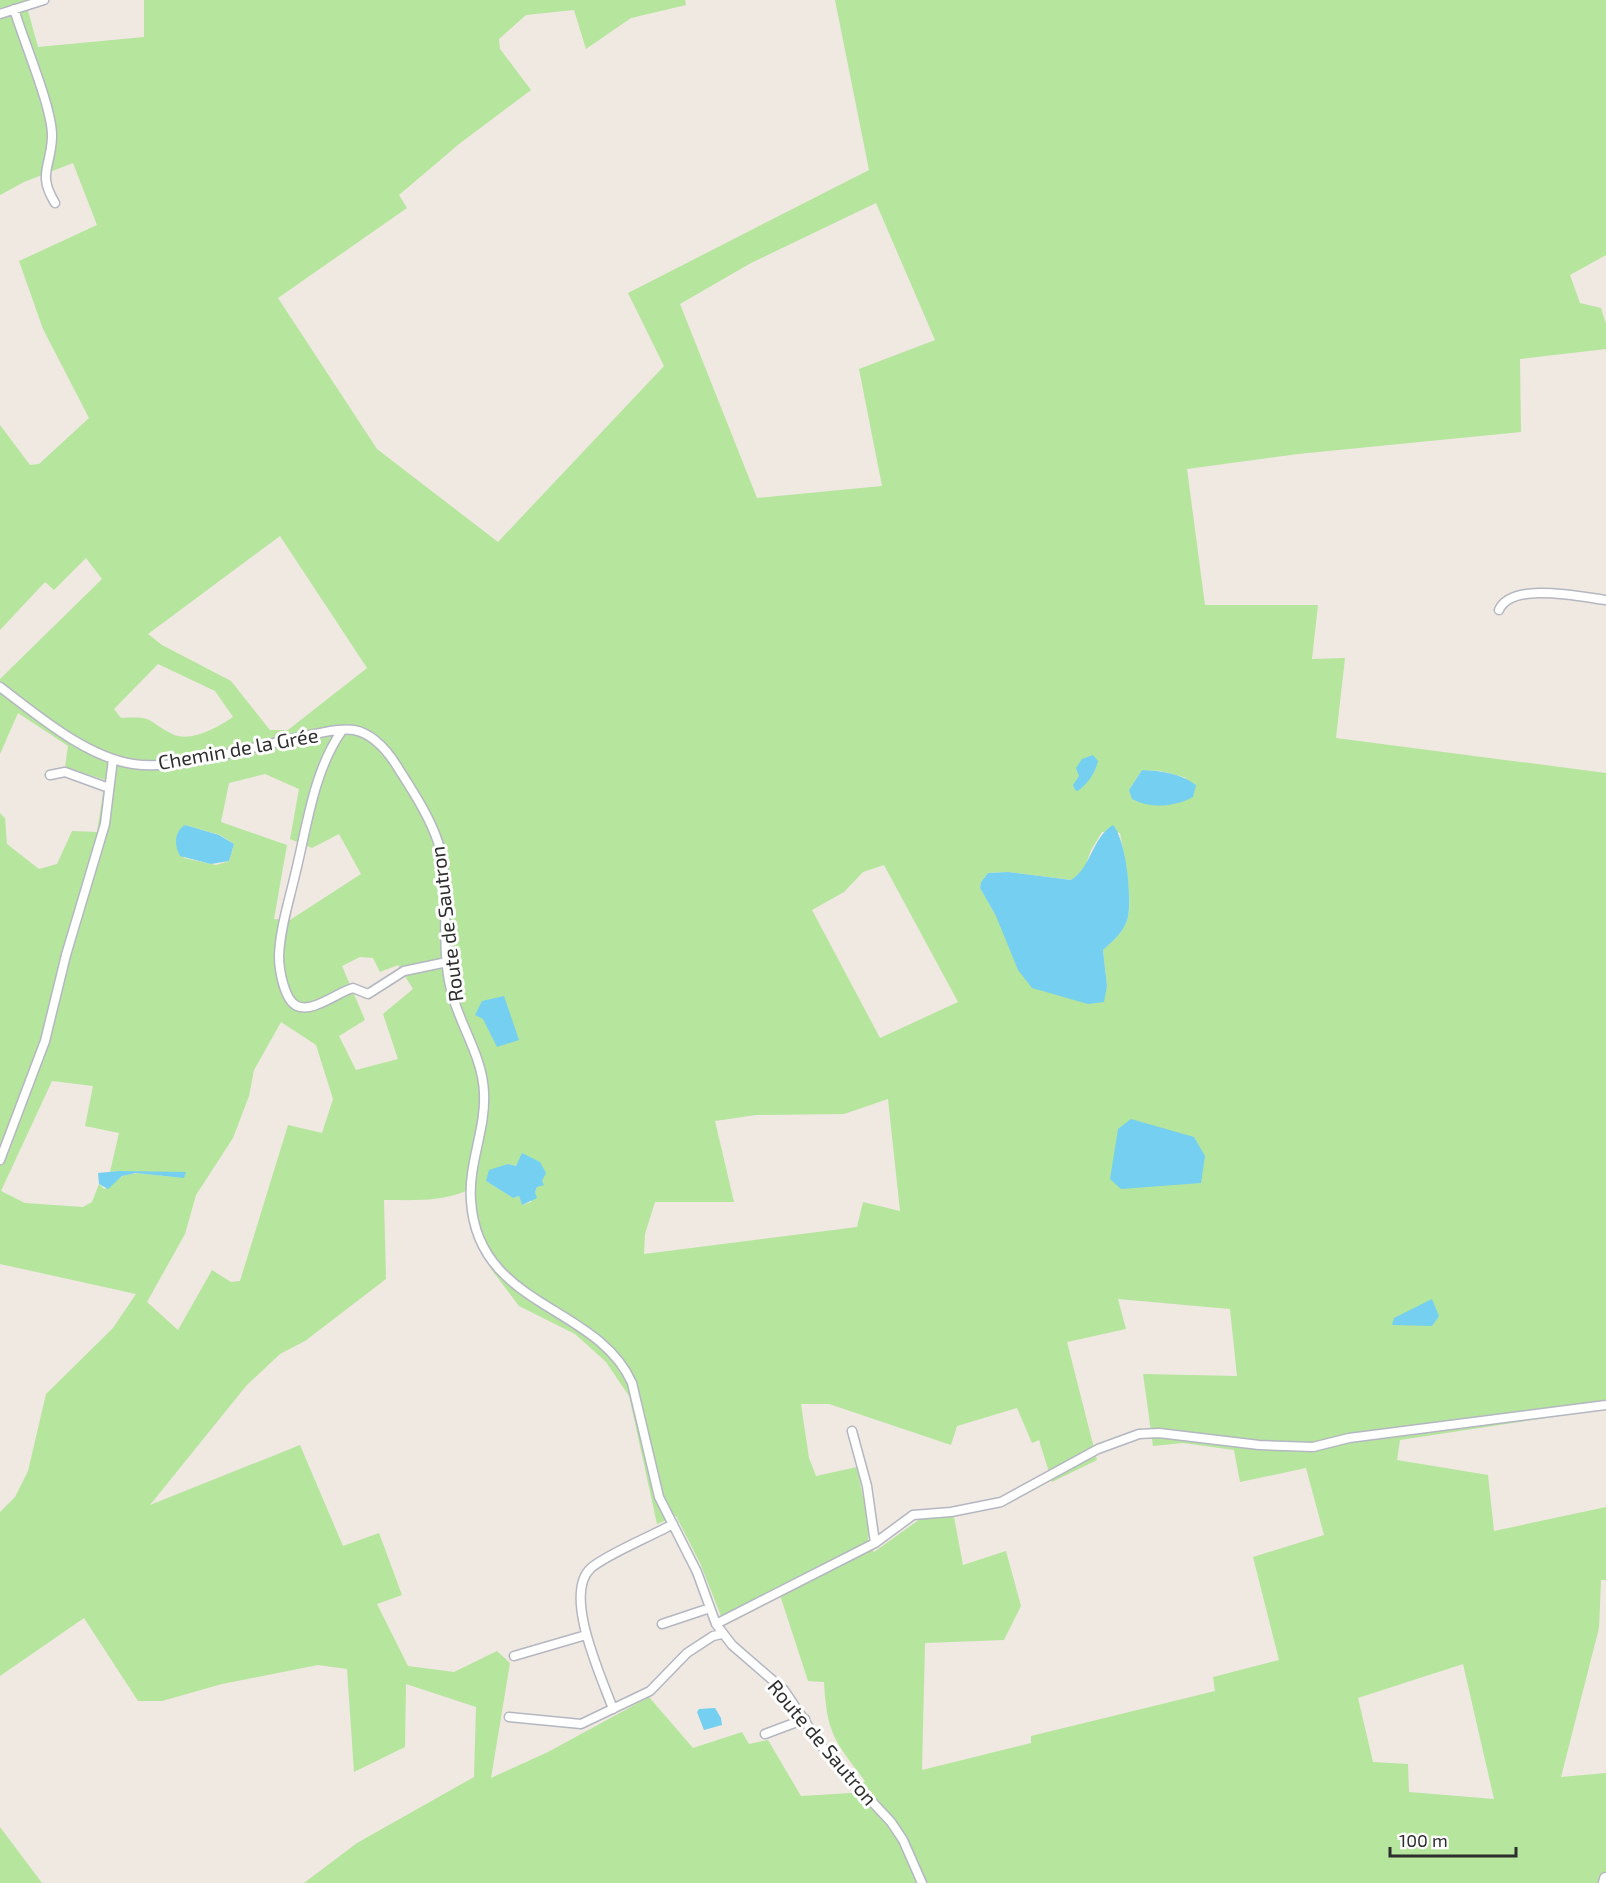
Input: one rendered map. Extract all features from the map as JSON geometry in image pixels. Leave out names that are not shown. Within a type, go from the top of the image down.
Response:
[{"type":"street","points":[[0,14],[44,0]]},
{"type":"street","points":[[14,9],[46,106],[52,135],[46,188],[55,203]]},
{"type":"street","points":[[1499,610],[1505,601],[1519,595],[1549,593],[1606,600]]},
{"type":"street","name":"Chemin de la Grée","points":[[0,687],[54,728],[113,759],[134,764],[162,764],[353,730]]},
{"type":"street","name":"Route de Sautron","points":[[353,730],[370,736],[395,762],[417,799],[438,843],[442,867],[447,962],[457,1012],[484,1082],[483,1121],[475,1156],[471,1202],[481,1239],[498,1269],[519,1289],[595,1337],[614,1354],[626,1370],[632,1383],[659,1497],[697,1572],[716,1624],[722,1634],[784,1690],[825,1751],[891,1822],[903,1840],[922,1883]]},
{"type":"street","points":[[341,732],[321,774],[283,927],[280,965],[289,996],[297,1006],[302,1007],[315,1005],[355,988],[368,994],[404,971],[447,962]]},
{"type":"street","points":[[0,1160],[45,1041],[66,955],[105,824],[113,759]]},
{"type":"street","points":[[50,776],[65,772],[109,788]]},
{"type":"street","points":[[716,1624],[875,1543],[913,1515],[951,1512],[1001,1502],[1098,1449],[1139,1434],[1158,1433],[1259,1445],[1313,1447],[1349,1438],[1606,1405]]},
{"type":"street","points":[[852,1431],[867,1486],[875,1543]]},
{"type":"street","points":[[613,1709],[586,1635],[580,1595],[582,1580],[589,1570],[673,1524]]},
{"type":"street","points":[[662,1624],[710,1608]]},
{"type":"street","points":[[508,1717],[581,1724],[650,1691],[687,1653],[712,1636],[722,1634]]},
{"type":"street","points":[[514,1656],[586,1635]]},
{"type":"street","points":[[765,1734],[805,1719]]},
{"type":"green space","points":[[0,0],[25,0],[38,47],[144,37],[144,0],[685,0],[686,5],[631,18],[586,49],[574,10],[526,15],[499,39],[500,49],[531,90],[459,144],[399,195],[407,208],[278,298],[377,449],[498,542],[664,366],[628,293],[869,170],[835,0],[1606,0],[1606,255],[1570,275],[1580,303],[1601,308],[1606,324],[1606,349],[1520,359],[1521,432],[1298,454],[1187,469],[1205,605],[1318,605],[1312,659],[1345,658],[1336,738],[1606,773],[1606,1409],[1400,1440],[1397,1460],[1488,1475],[1494,1531],[1606,1507],[1606,1580],[1601,1580],[1599,1628],[1561,1777],[1606,1773],[1606,1883],[304,1883],[357,1843],[474,1777],[476,1707],[406,1684],[405,1747],[354,1772],[347,1669],[318,1665],[222,1684],[162,1701],[138,1701],[84,1618],[0,1676],[0,1512],[15,1497],[28,1471],[46,1394],[113,1328],[136,1294],[0,1264],[0,813],[5,818],[7,844],[39,869],[57,864],[72,831],[97,832],[105,780],[65,767],[68,746],[18,713],[0,754],[0,679],[102,579],[86,558],[54,590],[45,582],[0,630],[0,425],[30,465],[39,464],[89,418],[43,329],[19,261],[97,225],[73,163],[24,182],[0,195]],"holes":[[[876,203],[935,340],[859,369],[882,486],[757,498],[680,304],[751,263]],[[280,536],[367,668],[288,730],[270,730],[231,681],[162,645],[148,634]],[[158,664],[215,691],[233,717],[204,733],[187,737],[172,734],[145,718],[121,718],[114,709]],[[1142,770],[1161,771],[1187,778],[1129,790]],[[265,774],[299,789],[290,839],[312,848],[339,834],[361,874],[290,920],[274,919],[287,845],[221,822],[229,783]],[[185,825],[220,835],[234,844],[229,861],[216,865],[184,858],[180,829]],[[1102,832],[1120,833],[1127,875],[1129,908],[1124,927],[1103,950],[1107,986],[1103,1002],[996,916],[980,888],[981,882],[988,873],[1008,872],[1071,880],[1083,872],[1091,850]],[[884,865],[958,1002],[880,1038],[812,910],[844,892],[863,872]],[[360,957],[373,958],[380,972],[398,965],[413,989],[383,1014],[398,1059],[356,1070],[339,1036],[365,1020],[342,966]],[[281,1022],[316,1045],[333,1099],[322,1133],[288,1125],[240,1281],[231,1282],[212,1270],[178,1330],[147,1302],[185,1234],[196,1195],[233,1138],[249,1096],[254,1070]],[[52,1081],[93,1086],[85,1126],[119,1133],[110,1172],[138,1173],[123,1176],[104,1189],[99,1184],[92,1202],[83,1207],[25,1203],[1,1191]],[[888,1099],[900,1211],[863,1202],[857,1227],[644,1254],[645,1234],[655,1202],[734,1202],[715,1121],[756,1115],[844,1114]],[[523,1153],[537,1187],[531,1202],[522,1205],[519,1196],[513,1198],[486,1181],[508,1164],[516,1166]],[[466,1191],[476,1242],[491,1269],[519,1306],[575,1334],[606,1362],[629,1396],[657,1524],[676,1516],[700,1563],[721,1616],[778,1589],[808,1681],[824,1682],[827,1714],[834,1736],[865,1781],[852,1793],[801,1796],[768,1740],[749,1744],[742,1732],[693,1748],[649,1697],[548,1752],[491,1778],[510,1663],[497,1651],[454,1672],[408,1666],[377,1604],[402,1595],[379,1533],[343,1546],[300,1445],[150,1505],[246,1386],[280,1354],[305,1341],[386,1279],[384,1200],[436,1199]],[[1118,1299],[1230,1309],[1237,1376],[1143,1374],[1153,1446],[1183,1443],[1234,1450],[1240,1482],[1306,1468],[1324,1535],[1253,1557],[1279,1660],[1213,1677],[1215,1691],[1031,1736],[1031,1743],[922,1770],[925,1643],[1004,1640],[1021,1606],[1006,1551],[963,1565],[954,1517],[920,1519],[874,1552],[868,1540],[869,1527],[857,1467],[816,1476],[809,1458],[801,1404],[829,1404],[951,1445],[957,1426],[1017,1408],[1032,1443],[1039,1440],[1052,1482],[1097,1460],[1067,1342],[1126,1329]],[[1463,1664],[1494,1799],[1409,1792],[1408,1764],[1373,1762],[1358,1698]]]},
{"type":"green space","points":[[0,1827],[42,1883],[0,1883]]},
{"type":"water","points":[[1093,755],[1098,761],[1093,774],[1082,788],[1075,790],[1073,785],[1079,776],[1076,768],[1082,759]]},
{"type":"water","points":[[1142,770],[1170,773],[1190,781],[1196,785],[1193,797],[1163,806],[1132,799],[1129,790]]},
{"type":"water","points":[[185,825],[219,835],[234,844],[229,861],[211,864],[180,856],[176,839],[179,831]]},
{"type":"water","points":[[1113,825],[1118,832],[1125,855],[1129,908],[1124,927],[1103,950],[1107,986],[1104,1002],[1088,1004],[1032,988],[1018,970],[996,916],[980,888],[981,882],[988,873],[1008,872],[1071,880],[1083,868],[1100,838]]},
{"type":"water","points":[[504,996],[519,1040],[497,1047],[483,1019],[475,1015],[482,1001]]},
{"type":"water","points":[[1131,1119],[1194,1137],[1205,1156],[1201,1183],[1121,1189],[1110,1179],[1118,1129]]},
{"type":"water","points":[[522,1153],[540,1162],[546,1173],[542,1181],[544,1185],[537,1187],[535,1192],[537,1198],[522,1205],[519,1196],[513,1198],[486,1181],[489,1170],[508,1164],[516,1166]]},
{"type":"water","points":[[186,1172],[184,1178],[136,1173],[122,1176],[108,1189],[99,1184],[98,1173]]},
{"type":"water","points":[[1432,1299],[1439,1316],[1432,1326],[1392,1325],[1394,1318]]},
{"type":"water","points":[[715,1708],[722,1725],[704,1730],[697,1712],[699,1709]]}]
